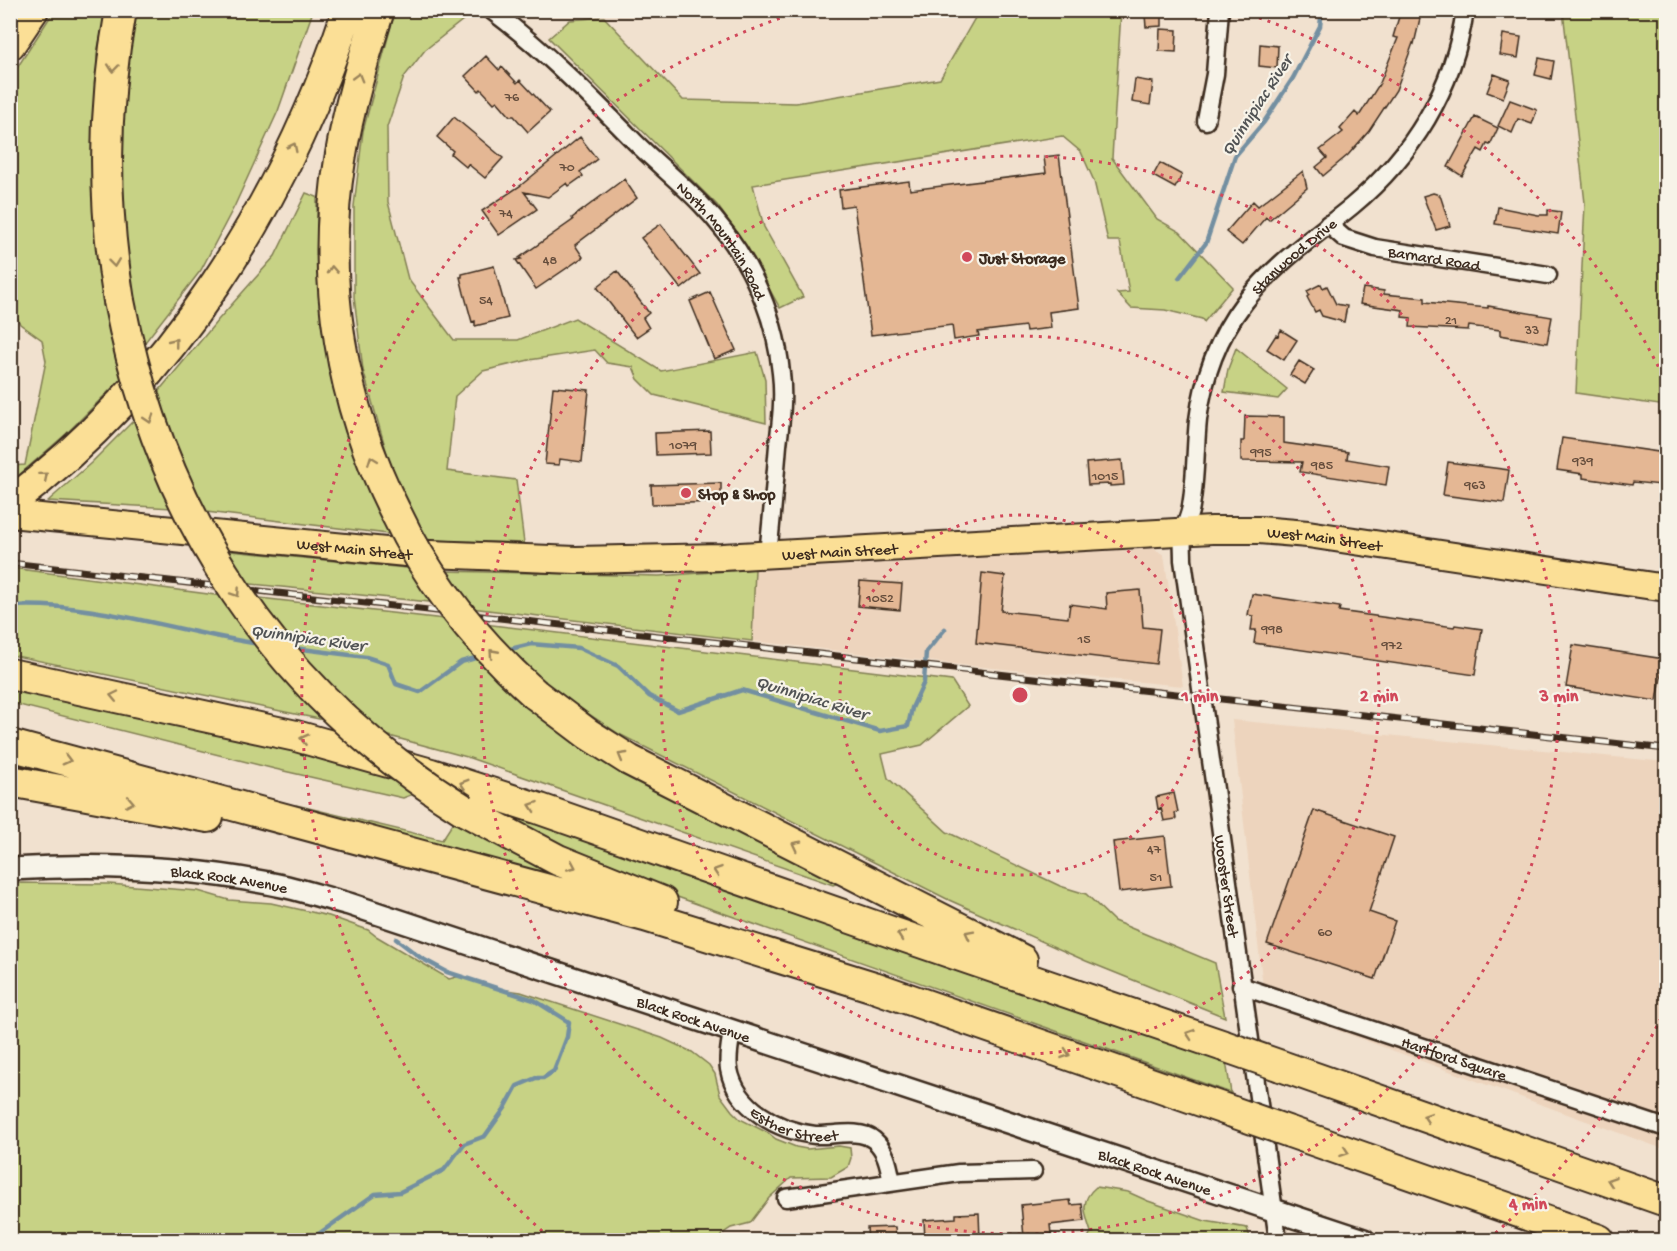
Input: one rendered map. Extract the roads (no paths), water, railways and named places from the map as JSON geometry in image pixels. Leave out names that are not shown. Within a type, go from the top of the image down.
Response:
[{"type":"highway","points":[[10,44],[33,10]]},
{"type":"highway","points":[[121,10],[111,84],[108,164],[110,235],[119,301],[140,389],[164,458],[196,527],[236,592],[284,655],[344,718],[401,767],[464,810],[538,851],[596,877],[931,996],[980,1017],[1011,1035]]},
{"type":"highway","points":[[10,503],[77,447],[153,368],[186,328],[261,209],[288,157],[317,93],[348,10]]},
{"type":"highway","points":[[379,10],[357,81],[341,154],[333,223],[332,272],[338,332],[352,399],[373,463],[421,559],[460,616],[499,660],[536,694],[588,734],[647,769],[1018,959],[1124,1005],[1155,1022]]},
{"type":"highway","points":[[10,674],[296,736],[431,774],[540,809],[1666,1201]]},
{"type":"highway","points":[[10,745],[645,916],[758,950],[874,987],[1599,1240]]},
{"type":"highway","points":[[10,782],[194,814],[408,863],[495,875]]},
{"type":"main road","name":"West Main Street","points":[[10,514],[340,547],[492,558],[600,560],[768,554],[1240,529],[1308,534],[1666,588]]},
{"type":"street","name":"North Mountain Road","points":[[490,10],[525,36],[702,205],[722,228],[752,275],[772,323],[782,374],[782,405],[768,554]]},
{"type":"street","points":[[1206,121],[1215,74],[1220,10]]},
{"type":"street","name":"Stanwood Drive","points":[[1184,531],[1191,506],[1202,398],[1212,360],[1220,343],[1257,287],[1291,254],[1371,189],[1393,167],[1421,129],[1444,87],[1462,28],[1465,10]]},
{"type":"street","name":"Barnard Road","points":[[1328,225],[1344,238],[1375,248],[1548,275]]},
{"type":"street","name":"Wooster Street","points":[[1184,531],[1183,560],[1278,1240]]},
{"type":"street","name":"Black Rock Avenue","points":[[10,869],[58,866],[173,869],[229,876],[349,904],[1364,1240]]},
{"type":"street","name":"Hartford Square","points":[[1241,986],[1666,1128]]},
{"type":"street","name":"Esther Street","points":[[732,1032],[728,1055],[734,1086],[754,1110],[773,1123],[795,1131],[816,1135],[861,1135],[873,1139],[883,1150],[889,1163],[892,1182]]},
{"type":"street","points":[[786,1198],[960,1173],[1033,1171]]},
{"type":"waterway","name":"Quinnipiac River","points":[[1179,278],[1206,243],[1235,156],[1264,122],[1293,78],[1320,26],[1322,10]]},
{"type":"waterway","name":"Quinnipiac River","points":[[10,606],[74,608],[261,644]]},
{"type":"waterway","name":"Quinnipiac River","points":[[506,650],[531,644],[579,648],[618,666],[649,696],[678,711],[742,690],[880,731],[908,726],[912,708],[924,682],[926,652],[945,629]]},
{"type":"waterway","name":"Quinnipiac River","points":[[294,648],[366,657],[388,664],[396,684],[420,692],[461,662],[483,656]]},
{"type":"waterway","points":[[310,1240],[375,1194],[400,1192],[444,1170],[464,1144],[485,1136],[517,1086],[536,1078],[543,1078],[554,1071],[567,1037],[569,1022],[534,1000],[447,972],[421,958],[396,939]]},
{"type":"railway","points":[[10,563],[1666,749]]},
{"type":"place","name":"Just Storage","points":[[967,257]]},
{"type":"place","name":"Stop & Shop","points":[[686,493]]}]
